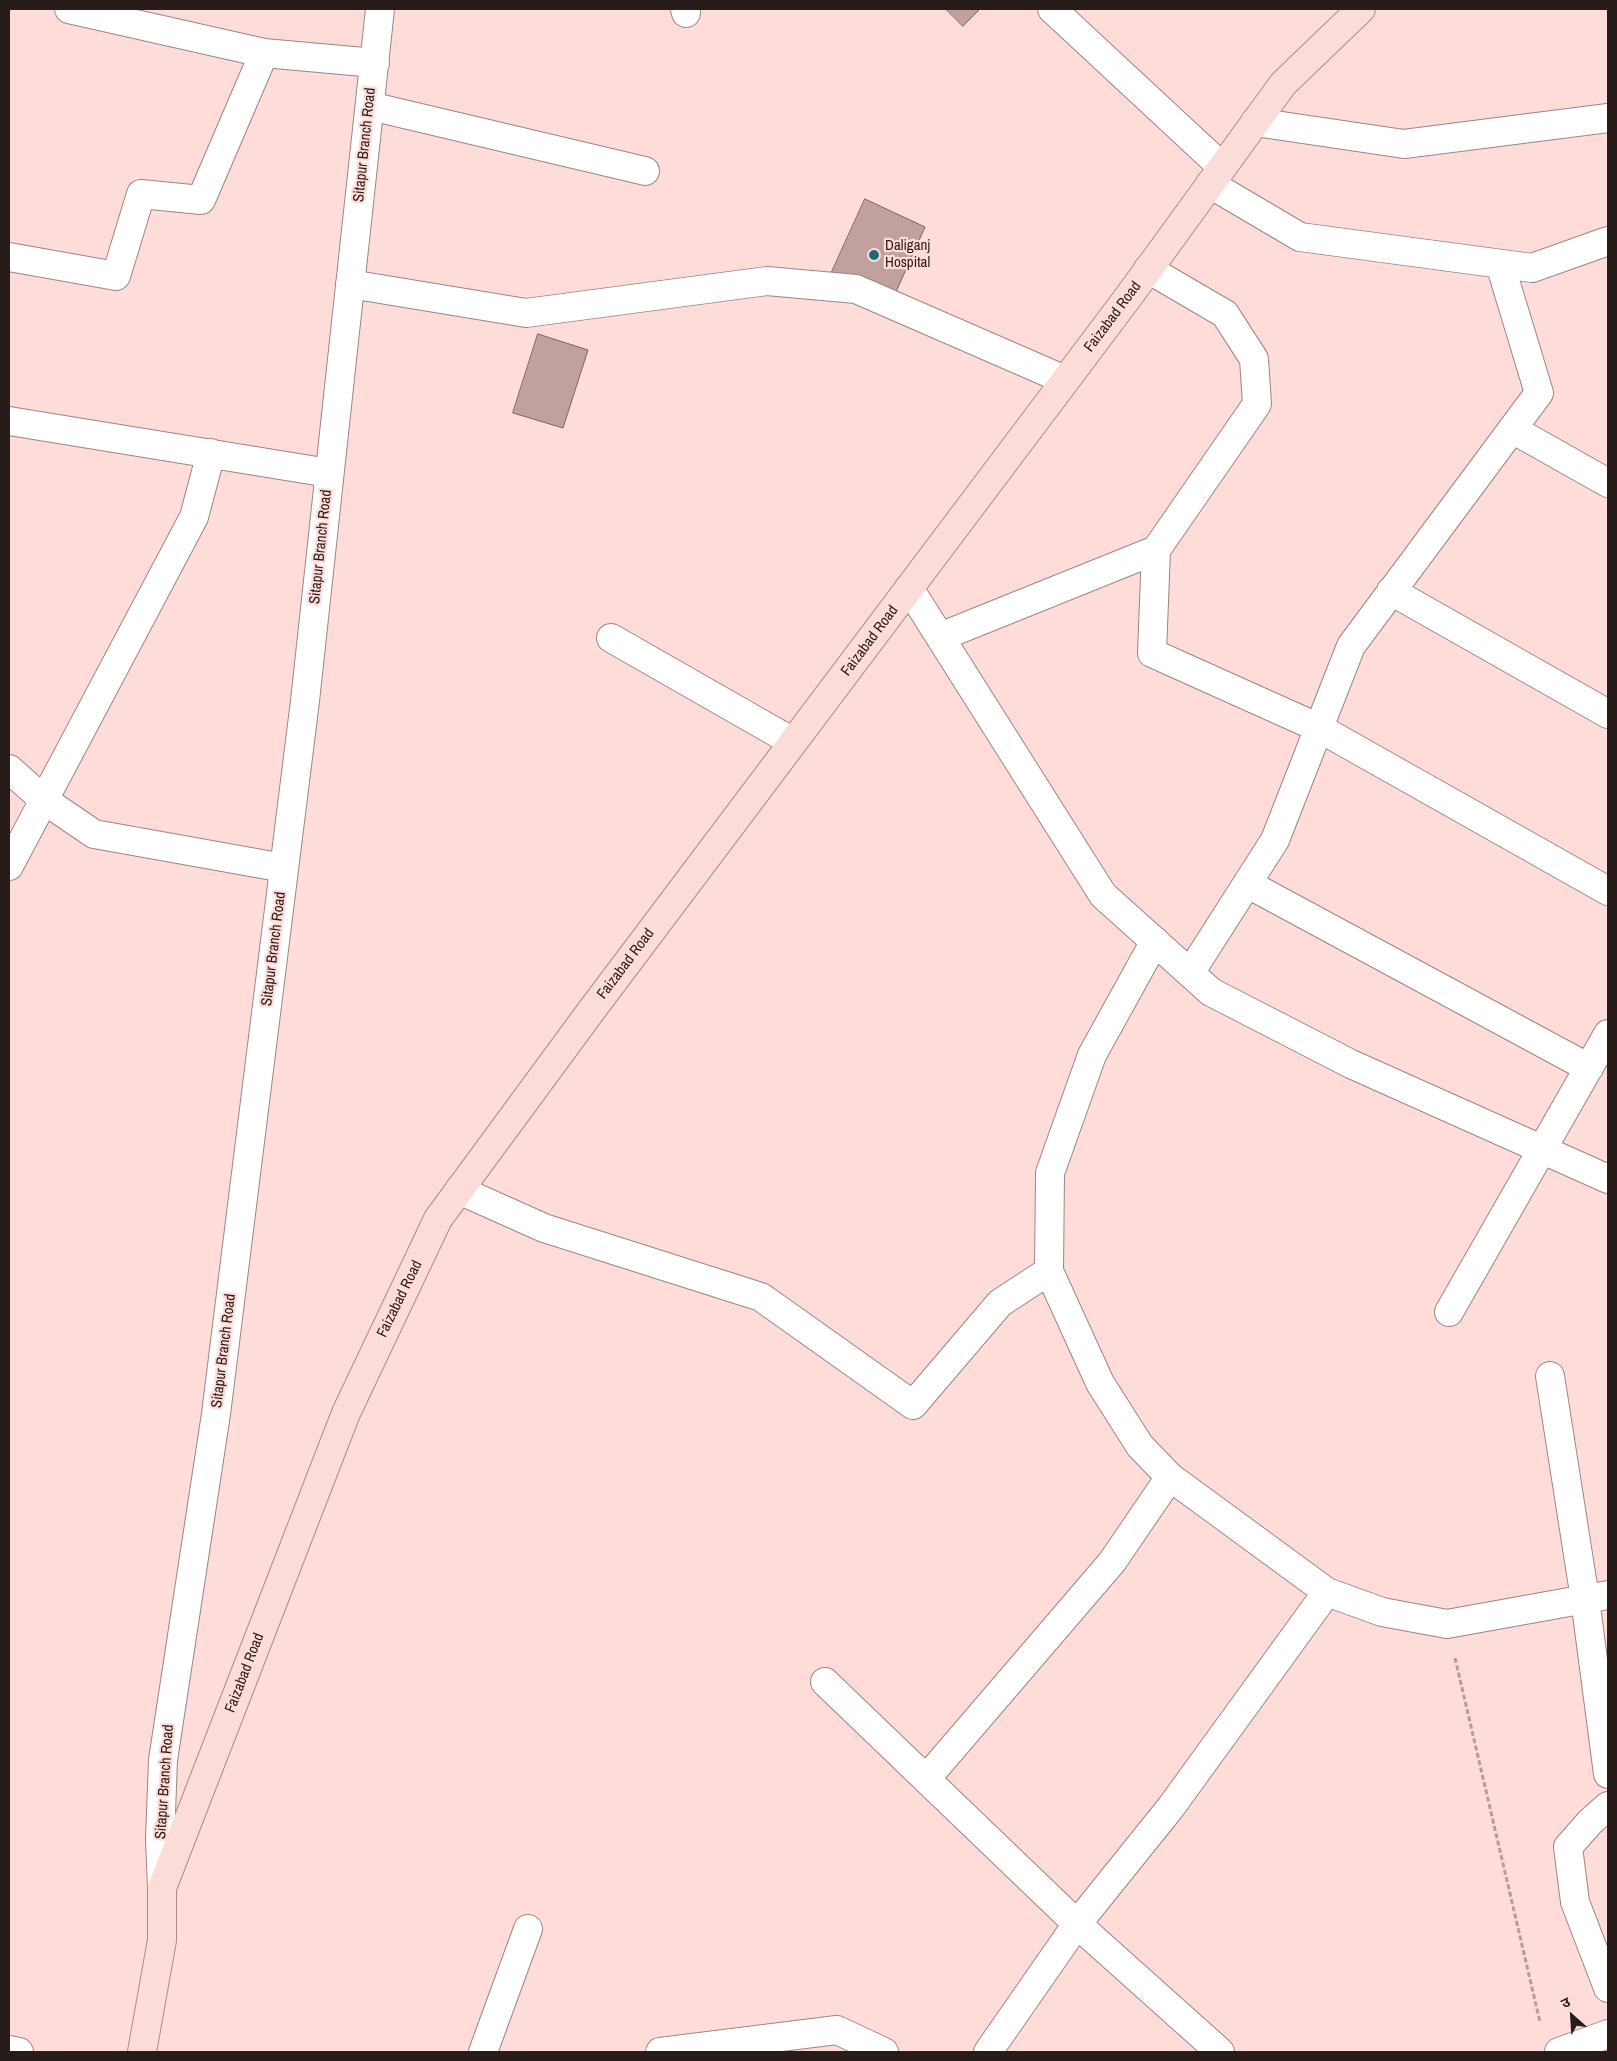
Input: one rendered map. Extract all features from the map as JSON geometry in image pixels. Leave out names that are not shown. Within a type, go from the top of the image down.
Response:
[{"type":"main road","name":"Faizabad Road","points":[[142,2052],[162,1940],[162,1888],[346,1413],[438,1219],[1148,270],[1283,84],[1361,9]]},
{"type":"street","points":[[69,9],[264,53],[374,63]]},
{"type":"street","name":"Sitapur Branch Road","points":[[162,1888],[160,1839],[163,1760],[216,1414],[284,868],[380,9]]},
{"type":"street","points":[[1052,9],[1216,176],[1300,237],[1532,268],[1608,241]]},
{"type":"street","points":[[9,257],[116,276],[140,194],[201,200],[264,53]]},
{"type":"street","points":[[370,106],[645,171]]},
{"type":"street","points":[[1255,122],[1404,144],[1608,118]]},
{"type":"street","points":[[1190,973],[1276,840],[1350,646],[1539,393],[1500,264]]},
{"type":"street","points":[[1148,270],[1225,314],[1254,359],[1257,404],[1156,550],[1152,653],[1319,728],[1608,891]]},
{"type":"street","points":[[350,284],[526,312],[767,281],[856,289],[1065,380]]},
{"type":"street","points":[[9,421],[329,474]]},
{"type":"street","points":[[1512,429],[1608,483]]},
{"type":"street","points":[[9,866],[194,516],[211,453]]},
{"type":"street","points":[[940,637],[1156,550]]},
{"type":"street","points":[[909,588],[1103,895],[1211,992],[1351,1064],[1608,1179]]},
{"type":"street","points":[[1391,591],[1608,714]]},
{"type":"street","points":[[610,638],[793,742]]},
{"type":"street","points":[[9,769],[44,800],[94,834],[284,868]]},
{"type":"street","points":[[1248,884],[1589,1068]]},
{"type":"street","points":[[1155,941],[1092,1055],[1050,1173],[1049,1271],[1100,1383],[1140,1446],[1170,1477],[1327,1592],[1382,1612],[1447,1624],[1597,1597]]},
{"type":"street","points":[[1449,1312],[1608,1034]]},
{"type":"street","points":[[460,1190],[544,1228],[761,1297],[913,1405],[1000,1304],[1049,1271]]},
{"type":"street","points":[[1550,1376],[1597,1597],[1608,1774]]},
{"type":"street","points":[[926,1779],[1112,1562],[1170,1477]]},
{"type":"street","points":[[988,2052],[1077,1924],[1171,1807],[1327,1592]]},
{"type":"street","points":[[825,1682],[1077,1924],[1220,2052]]},
{"type":"street","points":[[1608,1806],[1590,1822],[1568,1847],[1575,1902],[1608,1988]]},
{"type":"street","points":[[483,2052],[528,1929]]},
{"type":"street","points":[[660,2052],[837,2030],[884,2052]]},
{"type":"street","points":[[1559,2052],[1608,2034]]},
{"type":"street","points":[[9,2050],[19,2052]]},
{"type":"path","points":[[1447,1624],[1540,2024]]},
{"type":"building","points":[[946,9],[980,9],[963,26]]},
{"type":"building","points":[[865,199],[925,227],[891,303],[830,276]]},
{"type":"building","points":[[538,334],[588,350],[563,428],[513,413]]},
{"type":"place","name":"Daliganj Hospital","points":[[874,255]]}]
